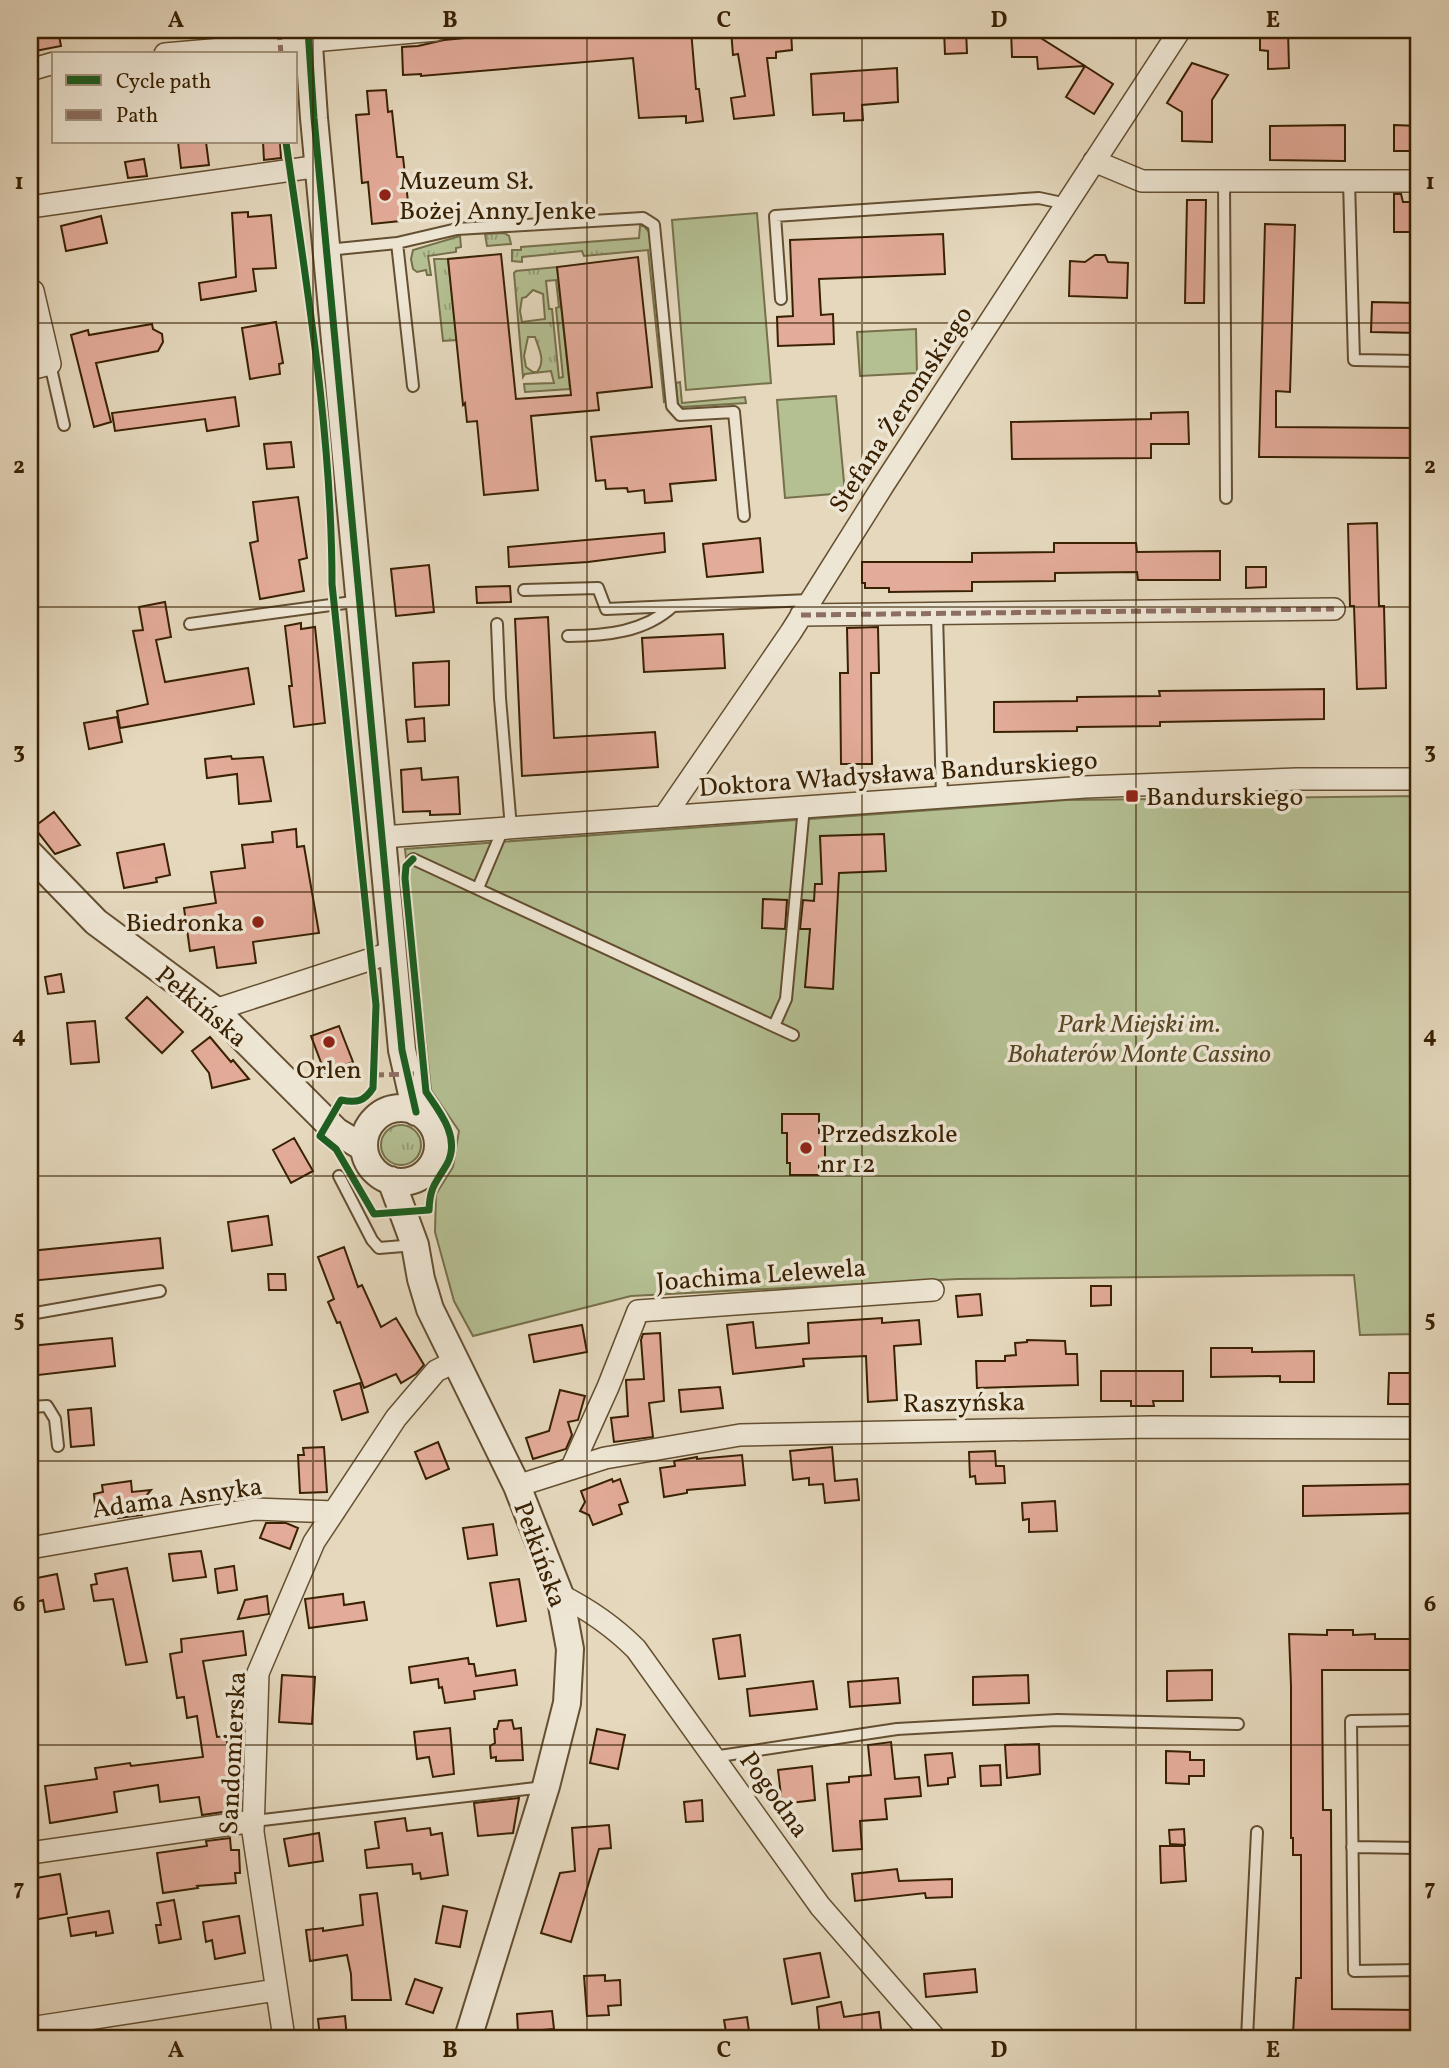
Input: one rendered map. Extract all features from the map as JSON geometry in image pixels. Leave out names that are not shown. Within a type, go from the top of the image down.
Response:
[{"type":"street","points":[[181,52],[308,36],[436,30]]},
{"type":"street","name":"Stefana Żeromskiego","points":[[664,817],[806,608],[1180,30]]},
{"type":"street","points":[[308,36],[402,1050],[386,1123],[372,1167],[379,1175],[391,1180],[409,1181],[419,1177],[433,1162],[437,1142],[430,1122],[386,1123]]},
{"type":"street","points":[[30,70],[52,64]]},
{"type":"street","points":[[1094,162],[1142,181],[1419,181]]},
{"type":"street","points":[[30,207],[320,166]]},
{"type":"street","points":[[33,291],[40,366]]},
{"type":"street","points":[[806,608],[937,614],[1334,608]]},
{"type":"street","name":"Doktora Władysława Bandurskiego","points":[[382,837],[1124,785],[1297,779],[1419,779]]},
{"type":"street","name":"Pełkińska","points":[[30,854],[96,922],[215,1010],[336,1131],[386,1123]]},
{"type":"street","points":[[215,1010],[393,952]]},
{"type":"street","name":"Pełkińska","points":[[415,1245],[419,1177]]},
{"type":"street","name":"Pełkińska","points":[[391,1180],[415,1245],[430,1310],[517,1486],[560,1595],[569,1649],[566,1703],[547,1786],[468,2038]]},
{"type":"street","name":"Joachima Lelewela","points":[[572,1469],[638,1311],[933,1290]]},
{"type":"street","name":"Sandomierska","points":[[284,2038],[253,1832],[258,1673],[314,1542],[396,1418],[436,1371],[456,1361]]},
{"type":"street","name":"Raszyńska","points":[[517,1486],[605,1458],[740,1435],[1151,1427],[1419,1428]]},
{"type":"street","name":"Adama Asnyka","points":[[30,1548],[255,1509],[334,1513]]},
{"type":"street","name":"Pogodna","points":[[560,1595],[592,1610],[636,1649],[820,1906],[935,2038]]},
{"type":"street","points":[[30,1853],[254,1821]]},
{"type":"street","points":[[30,2028],[276,1990]]},
{"type":"lane","points":[[1224,181],[1226,498]]},
{"type":"lane","points":[[1349,181],[1354,360],[1419,361]]},
{"type":"lane","points":[[780,299],[775,216],[1039,198],[1067,204]]},
{"type":"lane","points":[[327,250],[397,243],[457,229],[643,218],[654,225],[672,406],[680,415],[734,412],[744,516]]},
{"type":"lane","points":[[397,243],[412,386]]},
{"type":"lane","points":[[40,366],[64,425]]},
{"type":"lane","points":[[524,590],[598,588],[606,609],[673,606],[806,608]]},
{"type":"lane","points":[[190,624],[360,601]]},
{"type":"lane","points":[[568,636],[598,636],[620,631],[658,620],[673,606]]},
{"type":"lane","points":[[937,614],[942,797]]},
{"type":"lane","points":[[478,888],[507,828],[497,624]]},
{"type":"lane","points":[[774,1026],[786,999],[804,807]]},
{"type":"lane","points":[[413,859],[793,1035]]},
{"type":"lane","points":[[339,1176],[372,1240],[379,1248],[415,1245]]},
{"type":"lane","points":[[30,1314],[160,1291]]},
{"type":"lane","points":[[30,1407],[47,1406],[55,1419],[58,1446]]},
{"type":"lane","points":[[713,1757],[910,1728],[1057,1720],[1238,1724]]},
{"type":"lane","points":[[1419,1720],[1352,1721],[1353,1971],[1419,1970]]},
{"type":"lane","points":[[254,1821],[547,1786]]},
{"type":"lane","points":[[1247,2038],[1257,1832]]},
{"type":"lane","points":[[1352,1847],[1419,1847]]},
{"type":"green space","points":[[757,213],[771,383],[686,390],[672,220]]},
{"type":"green space","points":[[640,226],[644,226],[650,233],[664,402],[648,250],[584,256],[582,251],[522,257],[522,262],[512,261],[512,250],[521,250],[521,247],[639,238]]},
{"type":"green space","points":[[504,233],[509,236],[511,244],[487,246],[485,234]]},
{"type":"green space","points":[[460,236],[461,247],[456,248],[456,252],[428,256],[431,275],[427,275],[426,270],[417,272],[413,269],[413,250]]},
{"type":"green space","points":[[434,259],[448,259],[457,340],[443,341]]},
{"type":"green space","points":[[557,267],[570,389],[525,392],[524,384],[554,383],[551,371],[525,374],[523,377],[514,273]],"holes":[[[556,280],[563,377],[559,378],[552,309],[549,309],[546,281]],[[533,290],[543,294],[545,319],[522,322],[522,298]],[[528,337],[535,337],[541,359],[537,372],[526,367],[524,356]]]},
{"type":"green space","points":[[916,329],[917,373],[860,376],[857,332]]},
{"type":"green space","points":[[680,382],[682,403],[745,397],[746,403],[682,407],[678,405],[676,383]]},
{"type":"green space","points":[[836,396],[845,493],[785,498],[777,400]]},
{"type":"green space","name":"Park Miejski im. Bohaterów Monte Cassino","points":[[1419,796],[1419,1334],[1360,1335],[1354,1275],[958,1279],[631,1296],[473,1336],[454,1301],[435,1232],[436,1194],[453,1167],[459,1131],[431,1090],[405,849],[1067,800]]},
{"type":"green space","points":[[401,1125],[415,1131],[421,1145],[415,1159],[401,1165],[387,1159],[381,1145],[387,1131]]},
{"type":"building","points":[[30,30],[58,30],[61,46],[30,52]]},
{"type":"building","points":[[551,30],[691,30],[696,89],[699,89],[703,121],[686,123],[686,116],[639,118],[633,58],[421,76],[403,75],[402,47],[444,40]]},
{"type":"building","points":[[731,30],[791,30],[792,50],[776,52],[776,58],[767,58],[774,115],[734,119],[731,98],[745,96],[738,54],[733,55]]},
{"type":"building","points":[[944,30],[966,30],[967,53],[945,54]]},
{"type":"building","points":[[1011,30],[1028,30],[1085,66],[1038,69],[1037,57],[1012,57]]},
{"type":"building","points":[[1260,30],[1288,30],[1289,68],[1268,69],[1268,51],[1260,50]]},
{"type":"building","points":[[1192,63],[1228,75],[1212,100],[1212,142],[1182,141],[1182,112],[1167,103]]},
{"type":"building","points":[[1085,66],[1113,84],[1094,114],[1066,97]]},
{"type":"building","points":[[897,68],[898,102],[862,105],[863,120],[844,121],[844,113],[813,115],[811,74]]},
{"type":"building","points":[[386,90],[388,112],[392,111],[397,157],[403,157],[410,220],[372,224],[368,182],[362,183],[356,115],[369,114],[367,91]]},
{"type":"building","points":[[1345,125],[1345,161],[1270,160],[1270,126]]},
{"type":"building","points":[[1394,125],[1419,126],[1419,151],[1394,151]]},
{"type":"building","points":[[178,144],[206,144],[209,165],[181,168]]},
{"type":"building","points":[[263,144],[280,144],[281,158],[264,160]]},
{"type":"building","points":[[144,159],[147,176],[128,178],[125,162]]},
{"type":"building","points":[[1394,194],[1401,194],[1403,202],[1419,202],[1419,232],[1394,232]]},
{"type":"building","points":[[1187,200],[1206,200],[1204,303],[1185,303]]},
{"type":"building","points":[[248,212],[248,217],[271,215],[276,268],[253,269],[256,291],[201,300],[199,283],[236,277],[232,213]]},
{"type":"building","points":[[101,216],[107,243],[66,251],[61,226]]},
{"type":"building","points":[[1265,224],[1295,225],[1290,392],[1276,391],[1276,427],[1419,428],[1419,458],[1259,457]]},
{"type":"building","points":[[943,234],[945,274],[819,279],[821,315],[833,314],[834,344],[778,346],[777,317],[793,316],[790,240]]},
{"type":"building","points":[[501,254],[516,399],[571,395],[557,267],[638,257],[652,387],[597,393],[599,410],[531,416],[538,490],[484,495],[477,421],[467,422],[465,403],[463,405],[448,259]]},
{"type":"building","points":[[1095,255],[1105,255],[1108,262],[1128,263],[1127,298],[1069,296],[1070,261],[1085,262]]},
{"type":"building","points":[[1372,302],[1419,303],[1419,333],[1371,332]]},
{"type":"building","points":[[276,322],[283,363],[279,364],[280,374],[250,379],[242,328]]},
{"type":"building","points":[[152,324],[153,329],[162,334],[163,342],[158,351],[96,363],[111,422],[94,427],[71,335],[88,330],[89,335]]},
{"type":"building","points":[[235,397],[239,426],[207,431],[205,419],[115,431],[112,413]]},
{"type":"building","points":[[1188,412],[1189,444],[1151,444],[1151,458],[1012,459],[1011,422],[1151,419],[1151,413]]},
{"type":"building","points":[[711,426],[716,480],[670,484],[672,501],[645,503],[644,490],[628,492],[627,488],[606,489],[605,480],[596,481],[591,437]]},
{"type":"building","points":[[291,442],[294,467],[267,469],[264,444]]},
{"type":"building","points":[[298,497],[307,558],[299,560],[304,591],[260,599],[250,543],[258,541],[253,502]]},
{"type":"building","points":[[1377,523],[1379,606],[1384,606],[1386,688],[1357,689],[1354,606],[1350,606],[1348,524]]},
{"type":"building","points":[[664,533],[665,552],[588,562],[509,567],[508,547]]},
{"type":"building","points":[[760,538],[763,572],[707,577],[703,544]]},
{"type":"building","points":[[1054,543],[1136,543],[1137,552],[1220,551],[1220,580],[1138,580],[1137,572],[1055,573],[1055,581],[972,582],[972,591],[889,592],[889,588],[865,588],[865,583],[862,583],[862,562],[972,562],[972,553],[1054,552]]},
{"type":"building","points":[[429,565],[434,612],[396,616],[391,569]]},
{"type":"building","points":[[1246,567],[1266,567],[1266,587],[1246,588]]},
{"type":"building","points":[[510,586],[511,602],[477,603],[476,587]]},
{"type":"building","points":[[165,602],[171,637],[156,640],[165,682],[248,668],[254,704],[120,728],[117,711],[148,704],[133,631],[143,630],[139,607]]},
{"type":"building","points":[[548,617],[554,738],[655,732],[658,767],[522,776],[515,619]]},
{"type":"building","points":[[301,623],[301,629],[315,627],[325,723],[294,727],[285,626]]},
{"type":"building","points":[[878,627],[879,673],[871,673],[872,764],[841,764],[840,673],[848,673],[847,628]]},
{"type":"building","points":[[723,634],[725,668],[644,672],[642,638]]},
{"type":"building","points":[[449,661],[449,705],[415,707],[413,663]]},
{"type":"building","points":[[1324,689],[1324,719],[1160,722],[1160,726],[1077,727],[1077,731],[994,732],[994,702],[1160,696],[1159,691]]},
{"type":"building","points":[[117,717],[122,742],[89,749],[84,723]]},
{"type":"building","points":[[424,718],[425,741],[408,742],[406,720]]},
{"type":"building","points":[[231,756],[232,759],[263,757],[271,801],[239,804],[237,774],[207,778],[205,759]]},
{"type":"building","points":[[421,768],[422,780],[458,777],[460,814],[403,812],[401,770]]},
{"type":"building","points":[[54,812],[80,845],[55,854],[34,827]]},
{"type":"building","points":[[296,829],[297,847],[304,846],[319,933],[253,942],[256,963],[217,968],[214,947],[190,951],[184,908],[216,903],[211,872],[245,868],[242,845],[273,842],[272,832]]},
{"type":"building","points":[[884,834],[886,871],[839,873],[833,989],[805,987],[810,929],[800,929],[803,900],[814,901],[815,884],[822,884],[820,836]]},
{"type":"building","points":[[164,844],[170,875],[156,878],[157,882],[124,888],[117,853]]},
{"type":"building","points":[[763,899],[787,900],[785,929],[762,928]]},
{"type":"building","points":[[61,974],[64,992],[48,994],[45,977]]},
{"type":"building","points":[[147,997],[183,1032],[162,1053],[126,1018]]},
{"type":"building","points":[[95,1021],[99,1062],[71,1064],[67,1023]]},
{"type":"building","points":[[339,1026],[353,1062],[325,1073],[311,1036]]},
{"type":"building","points":[[210,1037],[249,1079],[212,1088],[209,1073],[192,1051]]},
{"type":"building","name":"Przedszkole nr 12","points":[[782,1114],[819,1114],[819,1133],[825,1133],[825,1163],[819,1163],[819,1175],[790,1175],[790,1163],[787,1163],[787,1133],[782,1133]]},
{"type":"building","points":[[294,1138],[313,1171],[291,1183],[273,1150]]},
{"type":"building","points":[[268,1216],[272,1245],[232,1251],[228,1222]]},
{"type":"building","points":[[160,1238],[163,1268],[30,1281],[30,1251]]},
{"type":"building","points":[[344,1247],[358,1287],[362,1285],[381,1327],[396,1318],[424,1365],[416,1374],[401,1383],[396,1374],[364,1388],[340,1322],[337,1323],[328,1302],[334,1299],[318,1257]]},
{"type":"building","points":[[268,1274],[285,1274],[286,1290],[269,1290]]},
{"type":"building","points":[[1091,1286],[1111,1286],[1111,1305],[1091,1306]]},
{"type":"building","points":[[980,1294],[982,1315],[958,1317],[956,1296]]},
{"type":"building","points":[[882,1318],[882,1323],[919,1320],[921,1344],[894,1346],[897,1400],[868,1402],[866,1356],[803,1359],[804,1366],[733,1374],[727,1325],[753,1322],[756,1348],[809,1343],[808,1323]]},
{"type":"building","points":[[582,1325],[587,1352],[534,1362],[529,1335]]},
{"type":"building","points":[[660,1333],[664,1401],[649,1403],[653,1437],[614,1442],[611,1418],[628,1416],[626,1380],[644,1379],[641,1340],[643,1334]]},
{"type":"building","points":[[112,1338],[115,1366],[30,1376],[30,1346]]},
{"type":"building","points":[[1027,1340],[1065,1341],[1066,1354],[1077,1354],[1078,1385],[977,1388],[976,1361],[1005,1361],[1005,1356],[1016,1355],[1015,1343]]},
{"type":"building","points":[[1211,1348],[1252,1348],[1252,1352],[1314,1351],[1314,1382],[1280,1382],[1280,1376],[1211,1377]]},
{"type":"building","points":[[1101,1371],[1183,1371],[1183,1401],[1153,1401],[1154,1406],[1131,1406],[1131,1401],[1101,1401]]},
{"type":"building","points":[[1389,1373],[1419,1373],[1419,1404],[1388,1404]]},
{"type":"building","points":[[360,1383],[368,1412],[342,1420],[334,1391]]},
{"type":"building","points":[[720,1387],[723,1408],[681,1412],[679,1390]]},
{"type":"building","points":[[560,1390],[585,1396],[578,1420],[568,1422],[572,1435],[566,1449],[533,1459],[526,1438],[549,1431]]},
{"type":"building","points":[[91,1408],[94,1445],[71,1447],[68,1410]]},
{"type":"building","points":[[438,1442],[449,1469],[426,1479],[415,1452]]},
{"type":"building","points":[[324,1447],[327,1492],[300,1493],[298,1455],[304,1455],[303,1448]]},
{"type":"building","points":[[832,1447],[835,1481],[857,1479],[859,1500],[825,1503],[823,1484],[809,1485],[809,1478],[793,1480],[790,1451]]},
{"type":"building","points":[[995,1451],[996,1466],[1004,1466],[1005,1483],[976,1484],[975,1476],[970,1477],[969,1452]]},
{"type":"building","points":[[742,1455],[745,1485],[687,1490],[687,1493],[664,1497],[660,1468],[675,1466],[674,1461],[697,1457]]},
{"type":"building","points":[[612,1479],[613,1482],[620,1479],[628,1502],[619,1505],[622,1514],[593,1525],[589,1515],[580,1511],[585,1502],[581,1491]]},
{"type":"building","points":[[131,1481],[132,1492],[151,1490],[140,1503],[142,1515],[118,1518],[118,1514],[96,1516],[94,1494],[103,1492],[102,1485]]},
{"type":"building","points":[[1419,1484],[1419,1513],[1303,1516],[1303,1486]]},
{"type":"building","points":[[1055,1501],[1057,1531],[1029,1532],[1029,1519],[1023,1520],[1022,1503]]},
{"type":"building","points":[[266,1523],[286,1523],[298,1528],[290,1549],[260,1538]]},
{"type":"building","points":[[493,1524],[497,1555],[468,1559],[463,1528]]},
{"type":"building","points":[[201,1551],[206,1577],[173,1581],[169,1554]]},
{"type":"building","points":[[234,1566],[237,1590],[218,1593],[215,1569]]},
{"type":"building","points":[[127,1568],[147,1662],[126,1665],[113,1599],[94,1601],[91,1585],[97,1584],[95,1574]]},
{"type":"building","points":[[57,1574],[64,1609],[45,1612],[43,1600],[36,1602],[32,1579]]},
{"type":"building","points":[[519,1579],[526,1621],[497,1626],[490,1583]]},
{"type":"building","points":[[343,1594],[344,1605],[364,1602],[367,1620],[309,1628],[305,1599]]},
{"type":"building","points":[[267,1596],[269,1614],[238,1619],[245,1600]]},
{"type":"building","points":[[1327,1630],[1353,1630],[1353,1635],[1375,1634],[1375,1639],[1419,1639],[1419,1670],[1322,1670],[1323,1810],[1331,1810],[1332,2009],[1419,2010],[1419,2038],[1293,2035],[1296,1978],[1301,1978],[1301,1855],[1293,1855],[1291,1838],[1289,1634],[1327,1635]]},
{"type":"building","points":[[243,1631],[246,1655],[203,1661],[217,1737],[226,1736],[237,1810],[202,1815],[199,1797],[160,1802],[158,1785],[114,1792],[117,1812],[50,1823],[45,1786],[97,1779],[95,1768],[203,1757],[197,1716],[187,1718],[184,1697],[177,1698],[170,1654],[182,1652],[181,1639]]},
{"type":"building","points":[[740,1635],[745,1676],[719,1679],[713,1639]]},
{"type":"building","points":[[468,1658],[469,1664],[474,1664],[476,1676],[515,1670],[517,1685],[474,1691],[475,1699],[445,1703],[438,1679],[411,1683],[409,1667]]},
{"type":"building","points":[[1212,1670],[1212,1700],[1167,1701],[1167,1671]]},
{"type":"building","points":[[282,1675],[315,1677],[312,1724],[279,1722]]},
{"type":"building","points":[[1028,1675],[1029,1703],[973,1705],[973,1677]]},
{"type":"building","points":[[898,1678],[900,1703],[850,1707],[848,1682]]},
{"type":"building","points":[[813,1681],[817,1709],[750,1716],[747,1689]]},
{"type":"building","points":[[512,1720],[514,1729],[521,1728],[523,1760],[496,1761],[496,1757],[491,1758],[490,1746],[495,1743],[494,1729],[497,1729],[499,1721]]},
{"type":"building","points":[[450,1728],[454,1774],[433,1777],[429,1757],[417,1759],[414,1732]]},
{"type":"building","points":[[597,1729],[625,1735],[618,1769],[590,1763]]},
{"type":"building","points":[[891,1742],[895,1779],[919,1777],[921,1796],[885,1799],[887,1819],[860,1821],[862,1849],[833,1851],[827,1784],[849,1782],[849,1777],[871,1775],[868,1745]]},
{"type":"building","points":[[1039,1744],[1040,1774],[1007,1778],[1005,1745]]},
{"type":"building","points":[[1166,1751],[1190,1752],[1190,1760],[1204,1760],[1204,1776],[1189,1776],[1189,1784],[1166,1783]]},
{"type":"building","points":[[952,1753],[955,1777],[948,1778],[948,1784],[928,1786],[925,1755]]},
{"type":"building","points":[[1000,1765],[1001,1785],[981,1786],[980,1766]]},
{"type":"building","points":[[812,1766],[815,1800],[782,1804],[778,1770]]},
{"type":"building","points":[[519,1798],[513,1833],[478,1836],[474,1803]]},
{"type":"building","points":[[702,1800],[703,1821],[686,1822],[684,1802]]},
{"type":"building","points":[[405,1818],[407,1831],[430,1828],[431,1835],[442,1833],[448,1875],[421,1879],[420,1873],[413,1874],[412,1864],[367,1868],[365,1850],[379,1848],[375,1822]]},
{"type":"building","points":[[609,1825],[611,1848],[599,1849],[571,1942],[541,1933],[560,1873],[575,1871],[572,1828]]},
{"type":"building","points":[[1184,1829],[1185,1845],[1170,1844],[1169,1830]]},
{"type":"building","points":[[319,1833],[323,1861],[289,1866],[284,1839]]},
{"type":"building","points":[[230,1838],[231,1850],[239,1850],[240,1873],[235,1873],[236,1883],[197,1886],[198,1888],[163,1893],[157,1853],[207,1846],[206,1841]]},
{"type":"building","points":[[1160,1846],[1184,1846],[1186,1881],[1161,1883]]},
{"type":"building","points":[[897,1869],[899,1881],[952,1879],[952,1897],[926,1898],[925,1893],[855,1901],[852,1874]]},
{"type":"building","points":[[60,1874],[67,1914],[33,1920],[30,1879]]},
{"type":"building","points":[[377,1893],[391,2000],[352,2000],[347,1955],[310,1961],[306,1930],[323,1928],[323,1931],[363,1925],[360,1895]]},
{"type":"building","points":[[174,1900],[181,1939],[159,1943],[156,1925],[161,1925],[157,1903]]},
{"type":"building","points":[[443,1906],[467,1911],[460,1947],[436,1943]]},
{"type":"building","points":[[109,1911],[113,1933],[96,1936],[96,1932],[71,1936],[68,1918]]},
{"type":"building","points":[[239,1916],[245,1953],[215,1959],[212,1940],[206,1942],[203,1922]]},
{"type":"building","points":[[820,1953],[829,1997],[792,2004],[784,1959]]},
{"type":"building","points":[[975,1969],[977,1992],[926,1997],[924,1974]]},
{"type":"building","points":[[605,1975],[605,1981],[620,1980],[621,2005],[608,2006],[609,2015],[587,2016],[584,1976]]},
{"type":"building","points":[[415,1979],[442,1988],[433,2013],[406,2004]]},
{"type":"building","points":[[841,2002],[844,2017],[879,2012],[882,2038],[820,2038],[817,2007]]},
{"type":"building","points":[[552,2011],[554,2029],[518,2032],[517,2014]]},
{"type":"building","points":[[345,2016],[347,2038],[320,2038],[318,2019]]},
{"type":"building","points":[[747,2017],[750,2038],[727,2038],[724,2020]]},
{"type":"marked path","points":[[279,30],[281,52]]},
{"type":"marked path","points":[[801,615],[1334,609]]},
{"type":"marked path","points":[[374,1075],[414,1074]]},
{"type":"cycle path","points":[[308,30],[314,118],[402,1050],[416,1112]]},
{"type":"cycle path","points":[[286,144],[323,418],[332,584],[376,1005],[373,1088],[359,1100],[341,1100],[320,1136],[336,1149],[374,1214],[429,1210],[432,1190],[447,1164],[452,1145],[447,1126],[426,1092],[405,878],[406,866],[413,859]]},
{"type":"place","name":"Muzeum Sł. Bożej Anny Jenke","points":[[385,195]]},
{"type":"place","name":"Bandurskiego","points":[[1132,796]]},
{"type":"place","name":"Biedronka","points":[[258,922]]},
{"type":"place","name":"Orlen","points":[[329,1042]]},
{"type":"place","name":"Przedszkole nr 12","points":[[806,1148]]}]
